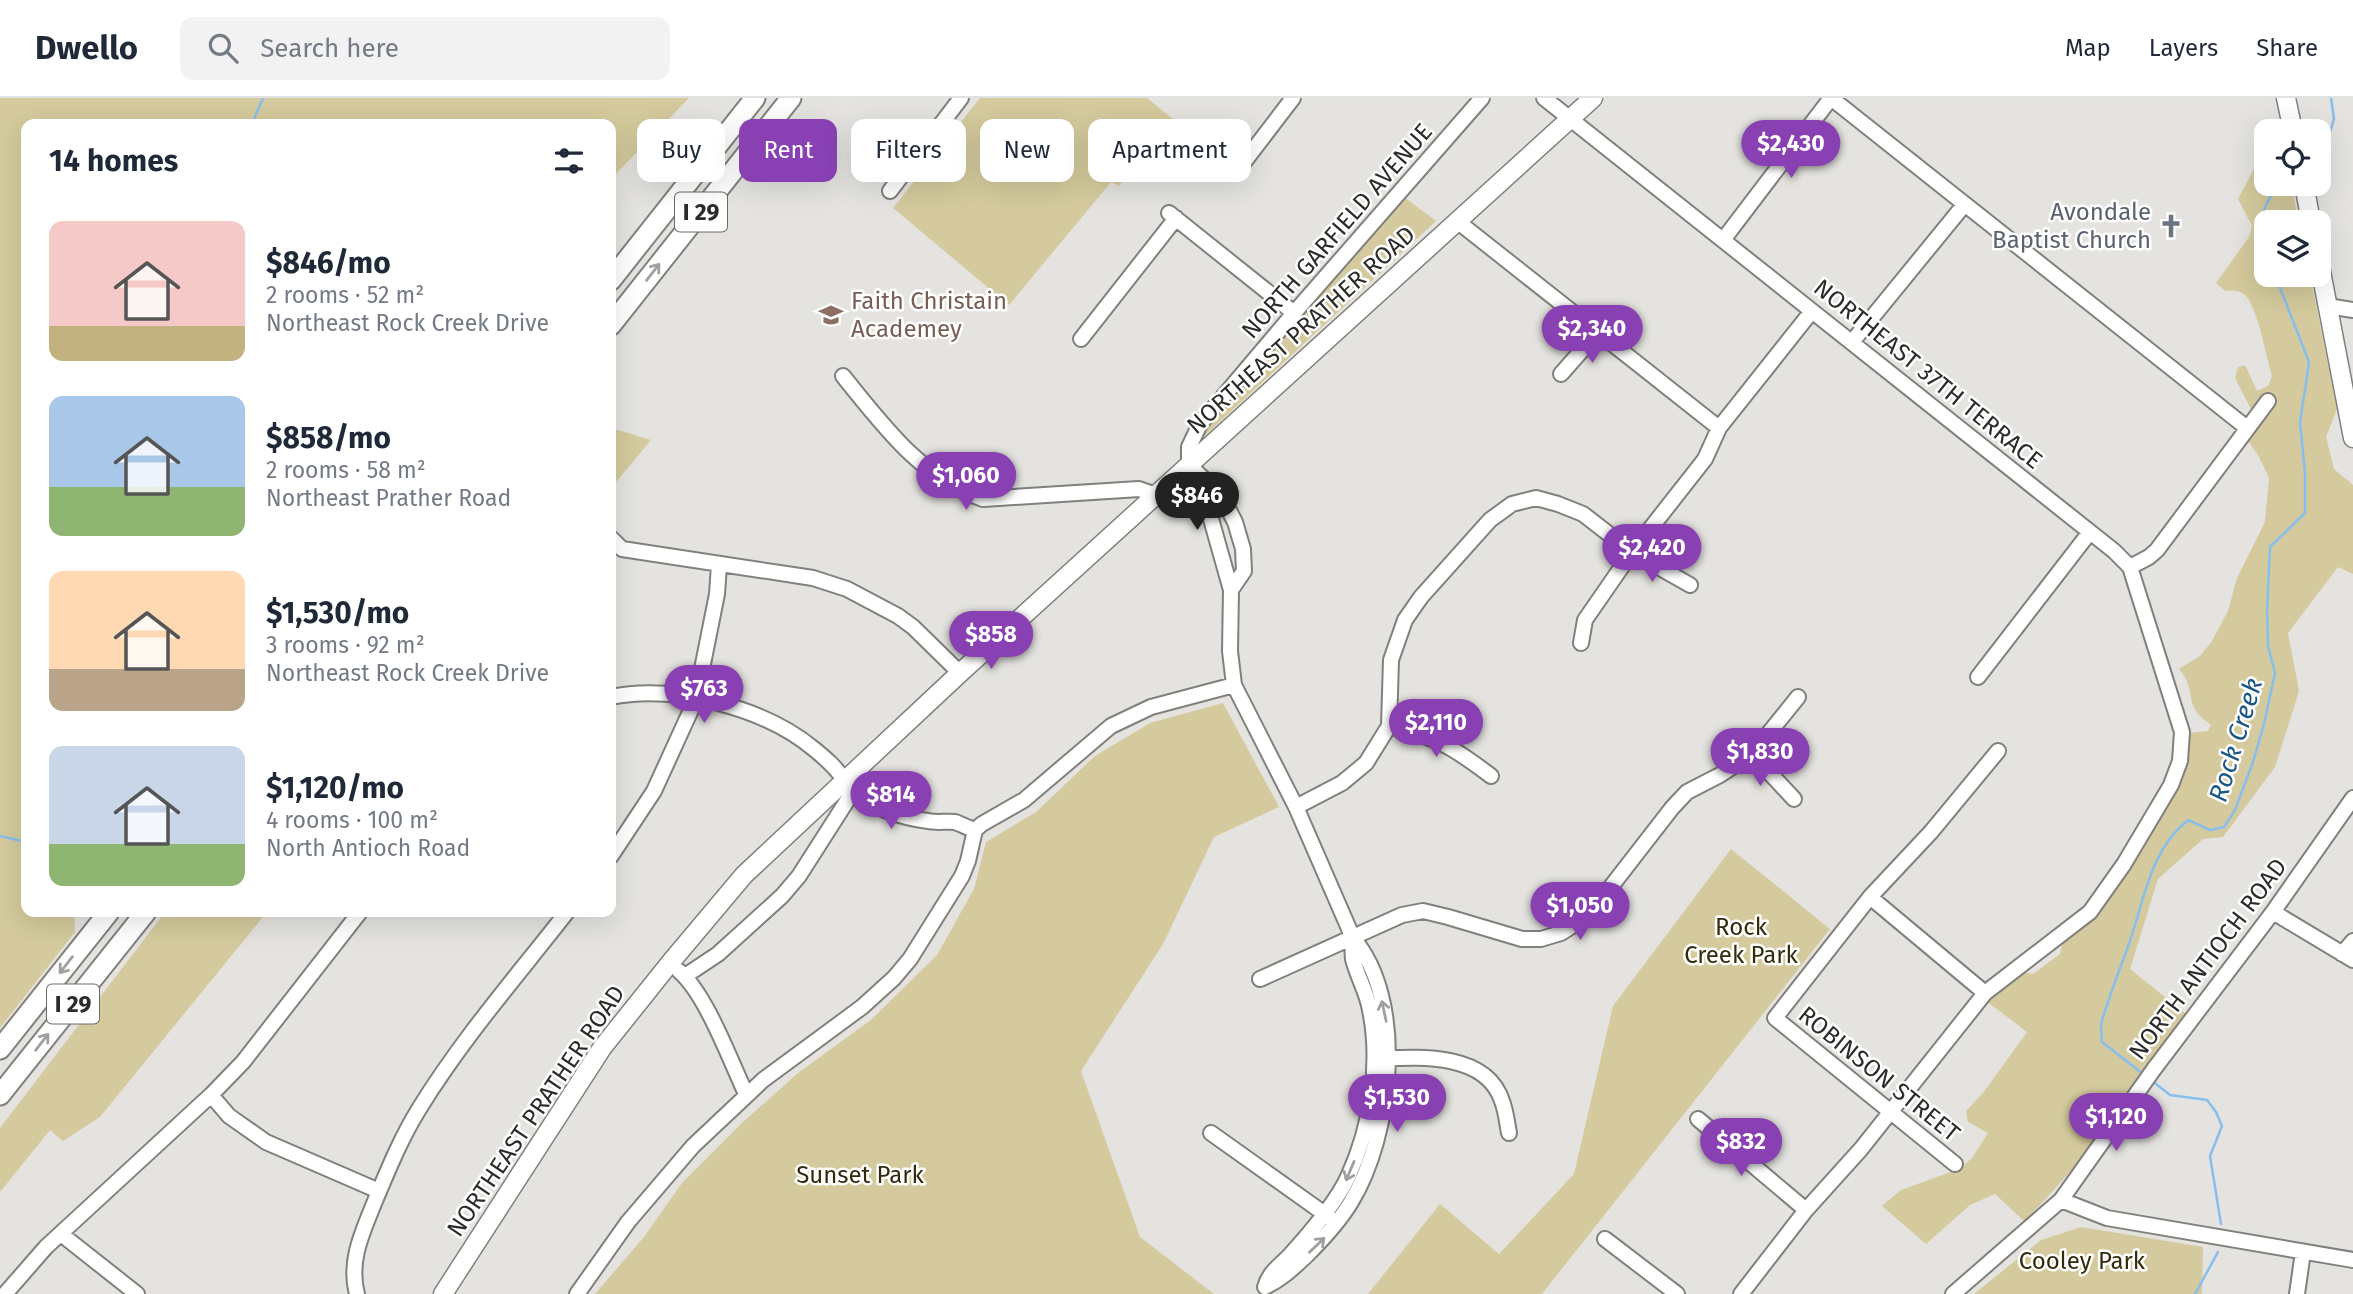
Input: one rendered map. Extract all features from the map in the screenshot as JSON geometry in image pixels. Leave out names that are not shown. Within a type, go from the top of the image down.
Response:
[{"type":"highway","name":"I 29","points":[[616,274],[755,98]]},
{"type":"highway","name":"I 29","points":[[616,319],[791,98]]},
{"type":"highway","name":"I 29","points":[[0,1049],[105,917]]},
{"type":"highway","name":"I 29","points":[[0,1095],[141,917]]},
{"type":"main road","name":"NORTHEAST PRATHER ROAD","points":[[443,1294],[602,1048],[744,875],[848,786],[960,673],[1593,98]]},
{"type":"main road","points":[[2286,98],[2291,119]]},
{"type":"main road","points":[[2324,287],[2353,438]]},
{"type":"street","points":[[890,191],[961,98]]},
{"type":"street","points":[[1251,153],[1293,98]]},
{"type":"street","name":"NORTH GARFIELD AVENUE","points":[[1189,465],[1189,447],[1200,425],[1482,98]]},
{"type":"street","name":"NORTHEAST 37TH TERRACE","points":[[1544,98],[2090,532],[2130,567]]},
{"type":"street","points":[[1723,240],[1831,98],[2247,428]]},
{"type":"street","points":[[1852,342],[1964,205]]},
{"type":"street","points":[[1081,339],[1172,216],[1294,313]]},
{"type":"street","points":[[1457,222],[1719,428]]},
{"type":"street","points":[[2328,306],[2353,310]]},
{"type":"street","points":[[1581,643],[1585,620],[1632,552],[1705,459],[1719,428],[1812,311]]},
{"type":"street","points":[[1561,374],[1598,332]]},
{"type":"street","points":[[843,376],[898,443],[940,478],[961,491],[983,499],[1139,489],[1156,495]]},
{"type":"street","points":[[1741,1294],[1806,1210],[1861,1149],[1985,993],[2090,912],[2171,785],[2182,752],[2182,732],[2130,567],[2157,550],[2268,401]]},
{"type":"street","points":[[1189,465],[1196,490],[1214,529],[1231,590],[1230,651],[1234,685],[1296,807],[1353,938],[1352,957],[1370,1006],[1380,1059],[1388,1080],[1379,1132],[1352,1201],[1326,1236],[1280,1280],[1265,1287],[1268,1275],[1290,1256],[1347,1180],[1362,1143],[1380,1059]]},
{"type":"street","points":[[1189,465],[1221,495],[1235,523],[1243,549],[1244,571],[1231,590]]},
{"type":"street","points":[[1296,807],[1342,783],[1366,763],[1389,726],[1391,660],[1405,620],[1421,597],[1490,520],[1512,504],[1536,498],[1583,514],[1632,552],[1689,585]]},
{"type":"street","points":[[1979,677],[2090,532]]},
{"type":"street","points":[[616,543],[622,549],[813,578],[847,589],[913,627],[960,673]]},
{"type":"street","points":[[616,848],[654,791],[696,699],[717,594],[719,565]]},
{"type":"street","points":[[577,1294],[653,1191],[693,1146],[746,1094],[862,1007],[894,978],[910,959],[962,876],[975,830],[1024,800],[1120,721],[1151,707],[1234,685]]},
{"type":"street","points":[[616,697],[650,695],[696,699],[757,716],[814,749],[848,786],[899,815],[931,822],[955,822],[975,830]]},
{"type":"street","points":[[1260,979],[1402,915],[1423,911],[1522,939],[1542,939],[1561,933],[1589,915],[1687,792],[1752,754],[1798,697]]},
{"type":"street","points":[[1389,726],[1424,735],[1456,749],[1491,776]]},
{"type":"street","points":[[1985,993],[1870,897],[1931,832],[1998,751]]},
{"type":"street","points":[[1752,754],[1794,799]]},
{"type":"street","points":[[685,976],[718,954],[782,896],[799,876],[848,786]]},
{"type":"street","name":"NORTH ANTIOCH ROAD","points":[[1953,1294],[2061,1200],[2154,1069],[2273,912],[2353,798]]},
{"type":"street","name":"ROBINSON STREET","points":[[1870,897],[1775,1018],[1955,1164]]},
{"type":"street","points":[[2273,912],[2348,957],[2353,941]]},
{"type":"street","points":[[5,1294],[61,1234],[211,1095],[272,1026],[306,978],[356,917]]},
{"type":"street","points":[[357,1294],[354,1278],[357,1249],[407,1129],[446,1067],[563,917]]},
{"type":"street","points":[[670,963],[685,976],[704,1004],[746,1094]]},
{"type":"street","points":[[1380,1059],[1453,1060],[1474,1068],[1489,1080],[1502,1099],[1509,1133]]},
{"type":"street","points":[[211,1095],[229,1116],[266,1142],[379,1191]]},
{"type":"street","points":[[1698,1119],[1806,1210]]},
{"type":"street","points":[[1211,1133],[1336,1222]]},
{"type":"street","points":[[2061,1200],[2107,1219],[2353,1260]]},
{"type":"street","points":[[61,1234],[137,1294]]},
{"type":"street","points":[[1605,1239],[1677,1294]]},
{"type":"street","points":[[2297,1294],[2303,1252]]},
{"type":"green space","points":[[0,98],[689,98],[669,119],[637,119],[637,152],[616,174],[616,119],[21,119],[21,917],[74,917],[75,932],[0,1028]]},
{"type":"green space","points":[[980,98],[1147,98],[1173,119],[1088,119],[1088,182],[1111,182],[1009,305],[893,208],[914,182],[966,182],[966,119],[963,119]]},
{"type":"green space","points":[[2254,169],[2254,196],[2294,196],[2296,210],[2254,210],[2254,287],[2312,287],[2337,409],[2326,437],[2334,469],[2353,485],[2353,574],[2338,567],[2288,633],[2299,691],[2275,767],[2223,837],[2203,839],[2158,879],[2130,969],[2186,1014],[2069,1173],[2024,1221],[1995,1194],[1970,1205],[1926,1244],[1882,1206],[1901,1190],[1959,1169],[1972,1158],[1988,1133],[1968,1122],[1966,1111],[1983,1093],[2027,1032],[1985,1000],[2021,972],[2033,974],[2060,954],[2063,941],[2186,763],[2189,733],[2208,731],[2211,725],[2196,710],[2188,684],[2179,669],[2200,656],[2212,641],[2228,611],[2237,578],[2265,522],[2269,478],[2246,438],[2257,421],[2235,378],[2238,367],[2245,365],[2257,391],[2268,386],[2272,376],[2258,322],[2246,296],[2225,291],[2216,283],[2249,237],[2252,226],[2238,199]]},
{"type":"green space","points":[[1404,197],[1436,221],[1197,443],[1212,419]]},
{"type":"green space","points":[[616,430],[651,440],[616,482]]},
{"type":"green space","name":"Sunset Park","points":[[1223,703],[1279,807],[1214,837],[1163,944],[1081,1071],[1140,1237],[1214,1294],[595,1294],[644,1237],[682,1183],[742,1123],[798,1073],[872,1019],[937,955],[974,889],[986,842],[1036,812],[1095,756],[1150,723]]},
{"type":"green space","name":"Rock Creek Park","points":[[1731,849],[1830,929],[1542,1294],[1368,1294],[1440,1204],[1499,1254],[1574,1174],[1613,1006]]},
{"type":"green space","points":[[161,917],[263,917],[100,1117],[63,1141],[50,1130],[0,1192],[0,1128]]},
{"type":"green space","name":"Cooley Park","points":[[2081,1227],[2203,1247],[2202,1294],[1974,1294],[2041,1240]]},
{"type":"waterway","points":[[254,119],[263,98]]},
{"type":"waterway","name":"Rock Creek","points":[[2331,98],[2334,119],[2331,129]]},
{"type":"waterway","name":"Rock Creek","points":[[2264,210],[2272,196]]},
{"type":"waterway","name":"Rock Creek","points":[[2143,1074],[2102,1042],[2101,1024],[2150,876],[2165,845],[2188,820],[2210,830],[2224,827],[2235,810],[2253,762],[2275,673],[2268,646],[2270,547],[2305,513],[2305,472],[2300,423],[2309,362],[2280,287]]},
{"type":"waterway","points":[[0,836],[21,841]]},
{"type":"waterway","name":"Rock Creek","points":[[2151,1080],[2170,1095],[2207,1100],[2216,1112],[2222,1126],[2210,1156],[2221,1224]]},
{"type":"waterway","name":"Rock Creek","points":[[2195,1294],[2218,1252]]},
{"type":"place","name":"Avondale Baptist Church","points":[[2171,226]]},
{"type":"place","name":"Faith Christain Academey","points":[[831,315]]}]
